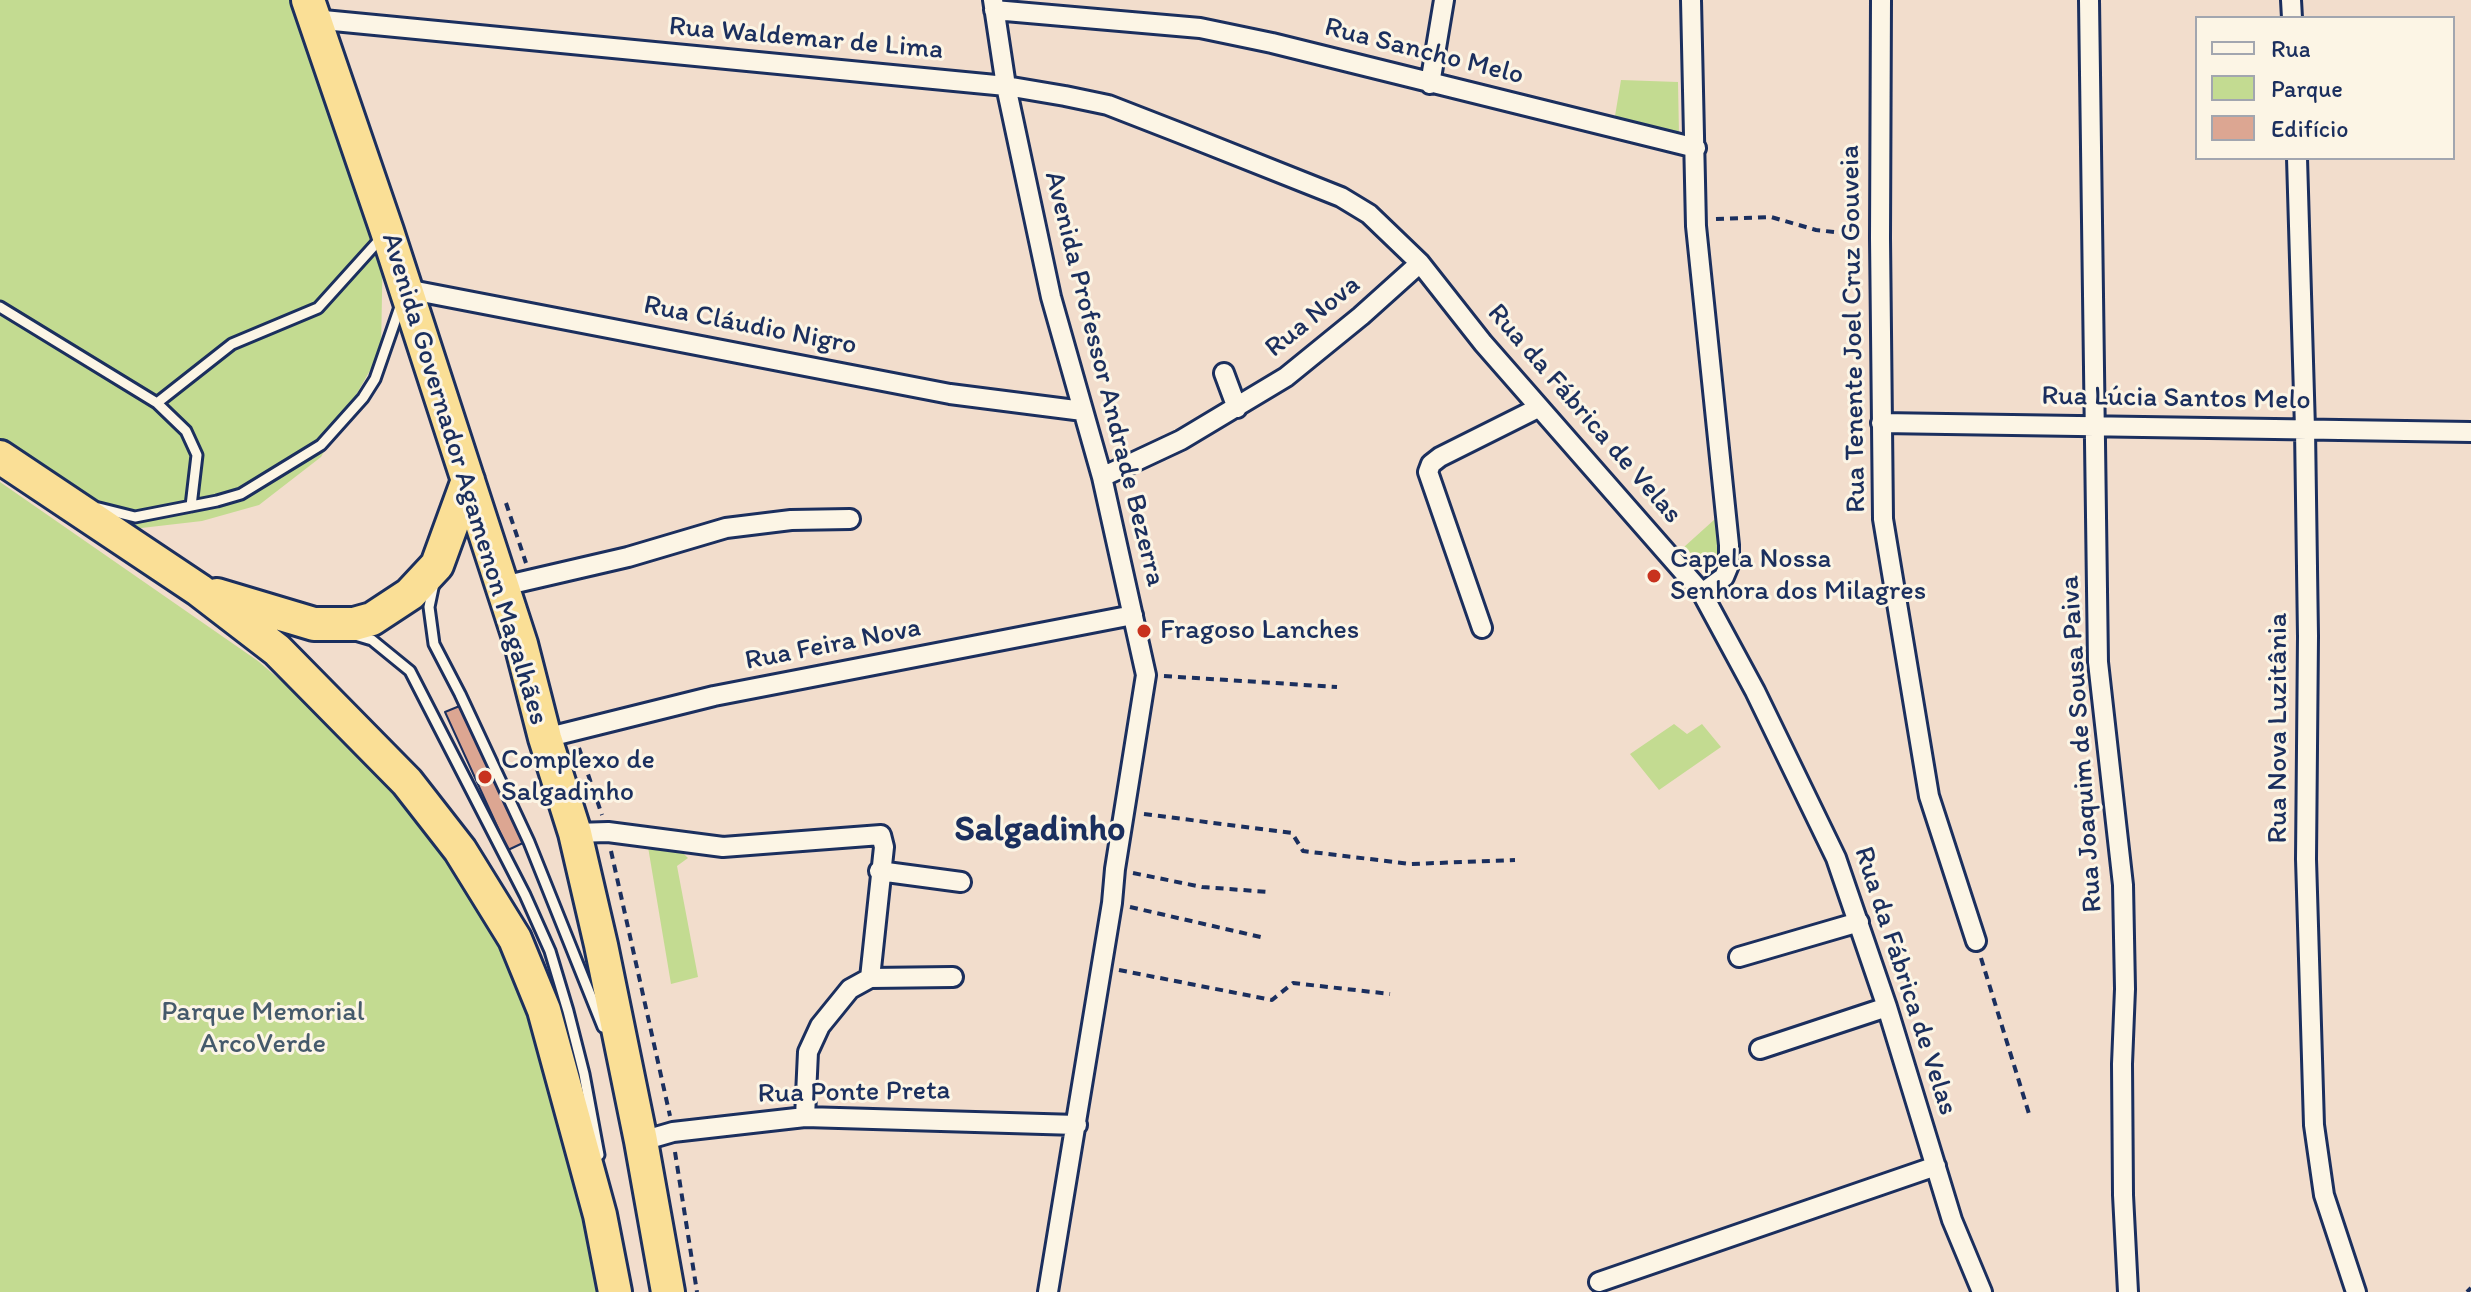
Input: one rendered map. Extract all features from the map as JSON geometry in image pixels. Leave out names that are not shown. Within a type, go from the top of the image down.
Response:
[{"type":"highway","name":"Avenida Governador Agamenon Magalhães","points":[[311,9],[503,586],[575,833],[601,945],[668,1292]]},
{"type":"highway","points":[[0,457],[60,500],[199,590],[277,650],[407,782],[460,850],[520,949],[544,1010],[600,1215],[615,1292]]},
{"type":"highway","points":[[199,590],[314,624],[354,624],[372,619],[410,594],[437,565],[468,480]]},
{"type":"street","points":[[1430,84],[1444,0]]},
{"type":"street","points":[[1691,0],[1696,226],[1729,555],[1729,565],[1721,582],[1702,593]]},
{"type":"street","name":"Rua Tenente Joel Cruz Gouveia","points":[[1881,0],[1883,519],[1929,796],[1976,941]]},
{"type":"street","name":"Rua Joaquim de Sousa Paiva","points":[[2089,0],[2098,662],[2123,885],[2123,1166],[2128,1292]]},
{"type":"street","name":"Rua Sancho Melo","points":[[994,5],[1200,28],[1696,148]]},
{"type":"street","name":"Avenida Professor Andrade Bezerra","points":[[994,5],[1006,86],[1051,297],[1102,477],[1146,675],[1077,1125],[1048,1292]]},
{"type":"street","name":"Rua Waldemar de Lima","points":[[311,9],[1006,86]]},
{"type":"street","name":"Rua da Fábrica de Velas","points":[[1006,86],[1108,105],[1341,197],[1369,214],[1420,263],[1538,408],[1702,593],[1755,691],[1836,858],[1887,1007],[1952,1220],[1982,1292]]},
{"type":"street","name":"Rua Nova Luzitânia","points":[[2297,160],[2308,636],[2306,859],[2314,1125],[2324,1195],[2356,1292]]},
{"type":"street","name":"Rua Nova","points":[[1102,477],[1181,440],[1286,377],[1420,263]]},
{"type":"street","name":"Rua Cláudio Nigro","points":[[406,289],[950,394],[1083,411]]},
{"type":"street","points":[[1224,373],[1237,408]]},
{"type":"street","points":[[1482,628],[1428,472],[1431,464],[1440,457],[1538,408]]},
{"type":"street","name":"Rua Lúcia Santos Melo","points":[[1881,423],[2471,432]]},
{"type":"street","points":[[503,586],[628,557],[726,528],[791,520],[850,519]]},
{"type":"street","name":"Rua Feira Nova","points":[[545,738],[714,696],[1133,615]]},
{"type":"street","points":[[575,833],[608,832],[723,847],[878,834],[884,847],[879,871],[870,978]]},
{"type":"street","points":[[879,871],[961,882]]},
{"type":"street","points":[[1739,957],[1859,922]]},
{"type":"street","points":[[805,1117],[808,1052],[832,1009],[850,989],[870,978],[953,977]]},
{"type":"street","points":[[1760,1049],[1887,1007]]},
{"type":"street","name":"Rua Ponte Preta","points":[[638,1142],[688,1130],[805,1117],[1077,1125]]},
{"type":"street","points":[[1599,1282],[1936,1166]]},
{"type":"lane","points":[[157,403],[232,344],[318,308],[387,231]]},
{"type":"lane","points":[[60,500],[135,517],[241,494],[321,445],[363,398],[375,379],[406,289]]},
{"type":"lane","points":[[0,307],[157,403],[186,431],[197,455],[191,506]]},
{"type":"lane","points":[[437,565],[429,607],[434,644],[529,842],[615,1059],[638,1142],[659,1292]]},
{"type":"lane","points":[[314,624],[372,640],[410,671],[428,703],[550,951],[584,1074],[600,1162]]},
{"type":"lane","points":[[608,1206],[625,1292]]},
{"type":"path","points":[[1696,226],[1718,218],[1771,217],[1816,230],[1880,238]]},
{"type":"path","points":[[1146,675],[1337,687]]},
{"type":"path","points":[[1126,812],[1292,833],[1303,851],[1411,864],[1515,860]]},
{"type":"path","points":[[1115,869],[1202,887],[1269,892]]},
{"type":"path","points":[[1112,903],[1265,938]]},
{"type":"path","points":[[1976,941],[2030,1117]]},
{"type":"path","points":[[1101,967],[1272,1000],[1293,983],[1390,994]]},
{"type":"green space","points":[[0,0],[301,0],[383,238],[381,351],[321,457],[259,505],[202,521],[124,530],[0,469]]},
{"type":"green space","points":[[1621,80],[1678,82],[1679,135],[1615,116]]},
{"type":"green space","name":"Parque Memorial ArcoVerde","points":[[0,482],[258,661],[336,728],[452,838],[523,946],[608,1292],[0,1292]]},
{"type":"green space","points":[[1715,519],[1725,544],[1708,569],[1684,547]]},
{"type":"green space","points":[[1674,724],[1687,734],[1702,724],[1721,747],[1659,790],[1630,754]]},
{"type":"green space","points":[[647,841],[677,847],[688,858],[677,866],[698,977],[671,984]]},
{"type":"building","name":"Complexo de Salgadinho","points":[[462,705],[525,842],[508,850],[445,712]]},
{"type":"place","name":"Capela Nossa Senhora dos Milagres","points":[[1654,576]]},
{"type":"place","name":"Fragoso Lanches","points":[[1144,631]]},
{"type":"place","name":"Complexo de Salgadinho","points":[[485,777]]},
{"type":"district","name":"Salgadinho","points":[[1040,831]]}]
